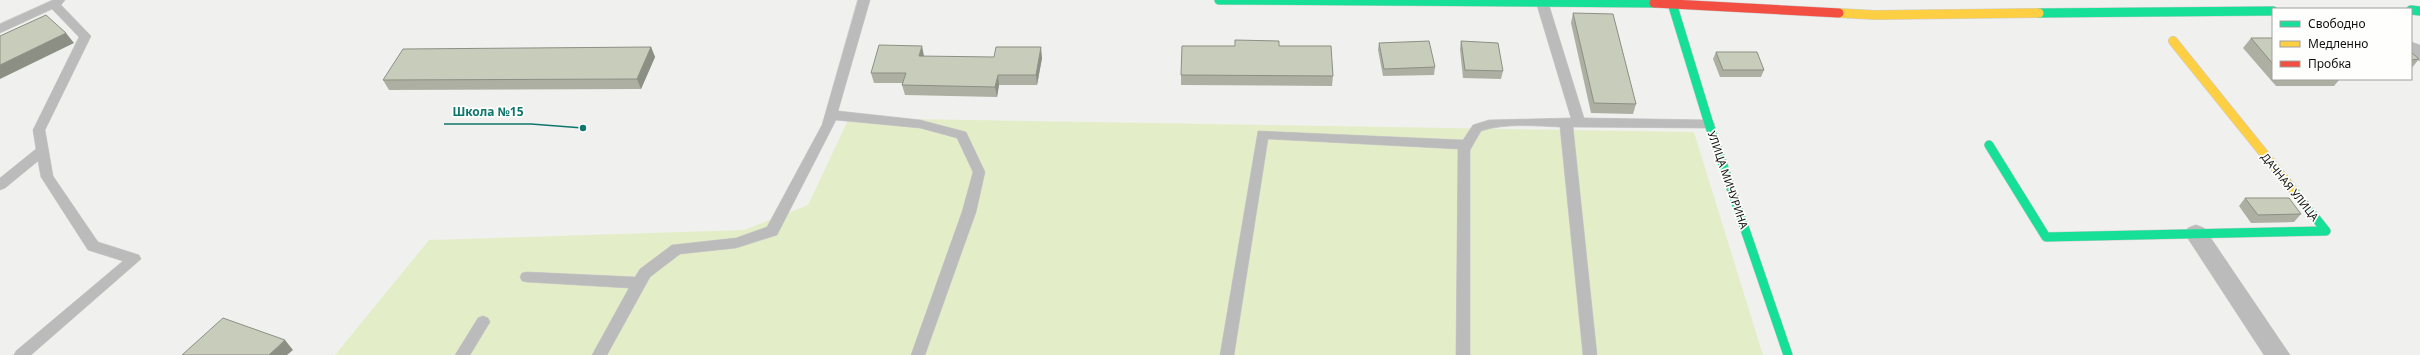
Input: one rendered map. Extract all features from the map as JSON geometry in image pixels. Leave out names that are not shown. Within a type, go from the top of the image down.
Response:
[{"type":"street","points":[[1219,0],[1709,3],[1875,15],[2272,11]]},
{"type":"street","name":"УЛИЦА МИЧУРИНА","points":[[1672,3],[1709,124],[1788,355]]},
{"type":"street","name":"ДАЧНАЯ УЛИЦА","points":[[1989,145],[2046,237],[2326,231],[2173,41]]},
{"type":"street","points":[[2196,234],[2278,355]]},
{"type":"lane","points":[[599,355],[645,272],[677,249],[736,243],[772,232],[832,115],[864,0]]},
{"type":"lane","points":[[0,29],[58,2],[85,36],[39,130],[47,177],[93,246],[134,259],[21,355]]},
{"type":"lane","points":[[1542,2],[1572,123],[1590,355]]},
{"type":"lane","points":[[832,115],[920,124],[962,135],[979,172],[969,212],[918,355]]},
{"type":"lane","points":[[1463,355],[1464,150],[1477,128],[1489,124],[1709,124]]},
{"type":"lane","points":[[1227,355],[1262,134],[1467,145]]},
{"type":"lane","points":[[0,185],[42,150]]},
{"type":"lane","points":[[527,277],[639,283]]},
{"type":"lane","points":[[462,355],[483,322]]},
{"type":"green space","points":[[849,118],[1694,132],[1763,355],[335,355],[429,240],[744,230],[808,205]]},
{"type":"building","points":[[1573,13],[1613,14],[1636,104],[1594,103]]},
{"type":"building","points":[[46,15],[66,33],[0,65],[0,36]]},
{"type":"building","points":[[2251,38],[2272,38],[2272,63]]},
{"type":"building","points":[[1235,40],[1279,41],[1279,46],[1331,46],[1333,76],[1181,75],[1182,46],[1235,46]]},
{"type":"building","points":[[1429,41],[1435,67],[1384,69],[1379,43]]},
{"type":"building","points":[[1461,41],[1498,43],[1503,71],[1465,70]]},
{"type":"building","points":[[879,45],[922,46],[919,56],[994,57],[996,47],[1041,47],[1036,75],[998,75],[995,87],[902,85],[906,73],[871,73]]},
{"type":"building","points":[[651,47],[637,79],[383,80],[403,49]]},
{"type":"building","points":[[1716,52],[1757,52],[1764,70],[1723,70]]},
{"type":"building","points":[[2412,53],[2419,59],[2412,60]]},
{"type":"building","points":[[2245,198],[2289,198],[2301,214],[2258,215]]},
{"type":"building","points":[[223,318],[285,340],[269,355],[182,355]]},
{"type":"traffic: fast","points":[[1219,0],[1654,3]]},
{"type":"traffic: fast","points":[[1672,3],[1709,124],[1788,355]]},
{"type":"traffic: fast","points":[[2412,10],[2420,11]]},
{"type":"traffic: fast","points":[[2039,13],[2272,11]]},
{"type":"traffic: fast","points":[[1989,145],[2046,237],[2326,231],[2294,191]]},
{"type":"traffic: slow","points":[[1839,13],[1875,15],[2039,13]]},
{"type":"traffic: slow","points":[[2173,41],[2294,191]]},
{"type":"traffic: jam","points":[[1654,3],[1839,13]]},
{"type":"place","name":"Школа №15","points":[[583,128]]}]
